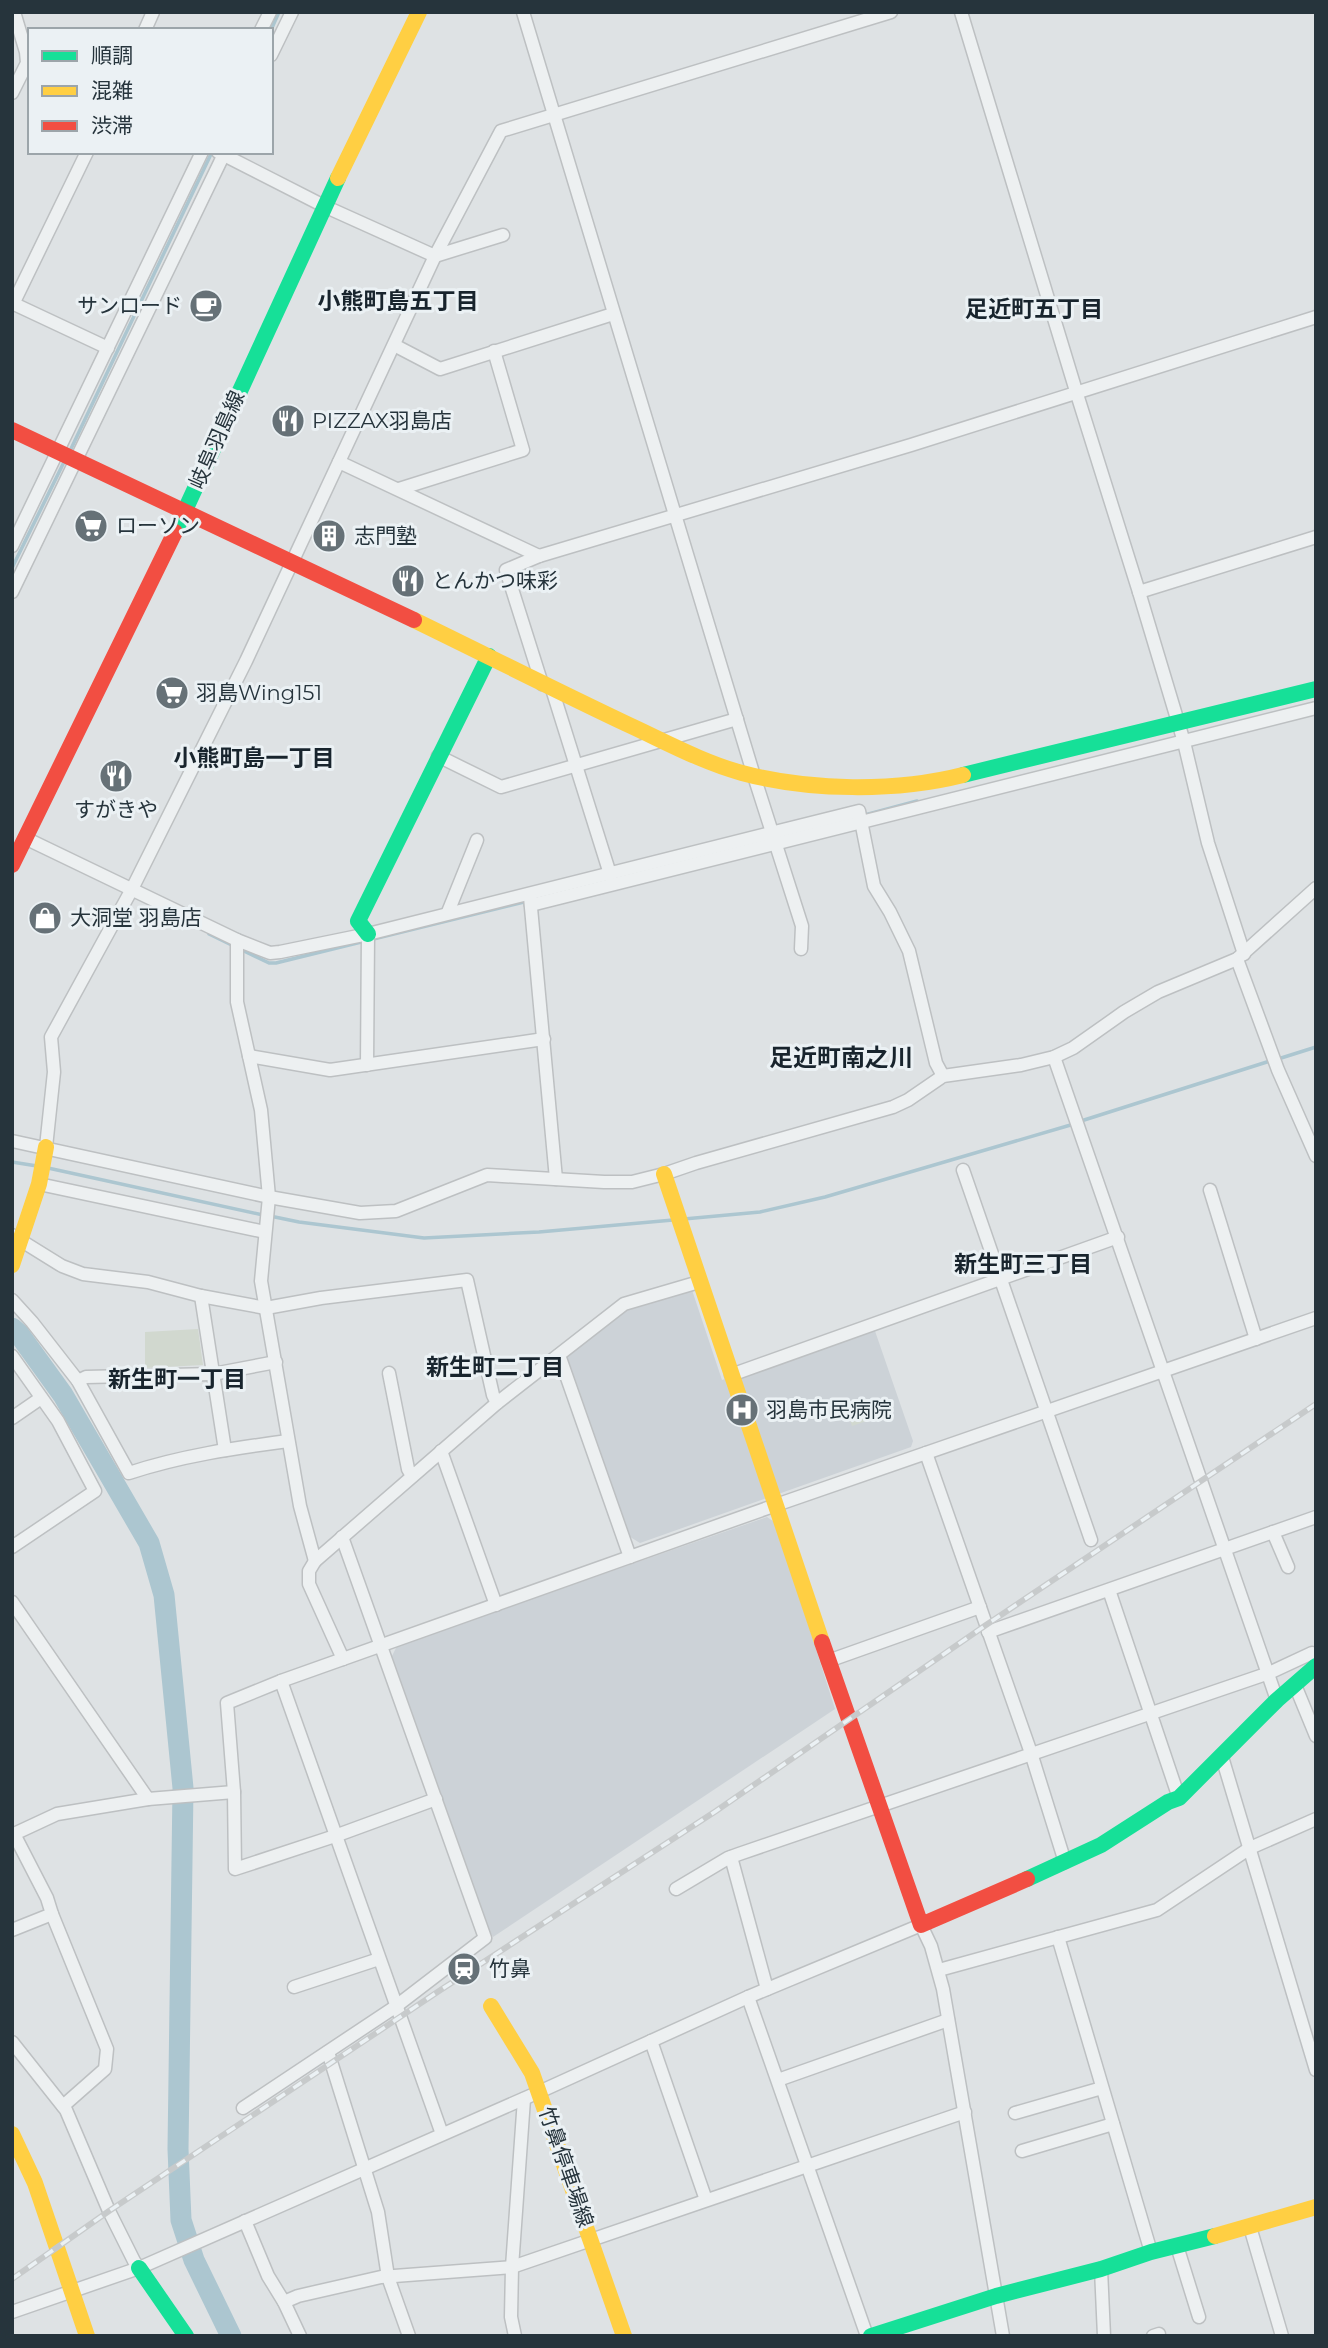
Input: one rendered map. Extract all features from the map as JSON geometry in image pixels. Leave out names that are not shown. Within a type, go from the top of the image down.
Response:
[{"type":"street","points":[[12,93],[28,64],[14,12]]},
{"type":"street","points":[[146,28],[153,12]]},
{"type":"street","points":[[262,28],[270,12]]},
{"type":"street","points":[[273,51],[292,12]]},
{"type":"street","name":"岐阜羽島線","points":[[12,866],[19,834],[185,511],[324,206],[419,12]]},
{"type":"street","points":[[523,12],[754,776],[802,926],[801,949]]},
{"type":"street","points":[[12,1265],[17,1238],[40,1180],[46,1151],[54,1072],[51,1037],[132,889],[246,661],[435,256],[501,131],[891,12]]},
{"type":"street","points":[[961,12],[1179,724],[1208,843],[1240,956],[1268,1046],[1316,1156]]},
{"type":"street","points":[[12,67],[28,64]]},
{"type":"street","points":[[86,154],[13,304],[108,348]]},
{"type":"street","points":[[12,546],[201,154]]},
{"type":"street","points":[[12,592],[222,154]]},
{"type":"street","points":[[224,154],[324,206],[435,256],[503,235]]},
{"type":"street","points":[[394,345],[440,369],[613,314]]},
{"type":"street","points":[[610,874],[577,765],[506,570],[538,556],[911,445],[1316,317]]},
{"type":"street","points":[[399,489],[523,450],[494,351]]},
{"type":"street","points":[[12,430],[292,561],[661,740],[754,776],[828,786],[876,787],[935,782],[1316,690]]},
{"type":"street","points":[[339,462],[538,556]]},
{"type":"street","points":[[1139,592],[1316,537]]},
{"type":"street","points":[[367,1065],[368,934],[358,921],[489,656]]},
{"type":"street","points":[[531,899],[610,874],[862,821],[1316,708]]},
{"type":"street","points":[[438,756],[502,787],[737,719]]},
{"type":"street","points":[[862,821],[874,886],[909,951],[936,1063],[943,1076]]},
{"type":"street","points":[[19,834],[237,940],[270,953],[368,934],[448,912],[531,899],[775,838]]},
{"type":"street","points":[[448,912],[477,841]]},
{"type":"street","points":[[12,1141],[269,1201],[360,1213],[396,1211],[487,1175],[632,1182],[893,1107],[943,1076],[1021,1065],[1054,1057],[1073,1048],[1158,992],[1240,956],[1316,888]]},
{"type":"street","points":[[531,899],[556,1180]]},
{"type":"street","points":[[237,940],[237,1002],[261,1110],[269,1201],[261,1281],[300,1506],[315,1561]]},
{"type":"street","points":[[249,1056],[330,1070],[544,1040]]},
{"type":"street","points":[[1054,1057],[1277,1700]]},
{"type":"street","points":[[963,1170],[1091,1540]]},
{"type":"street","points":[[664,1174],[828,1661],[939,1970],[1003,2336]]},
{"type":"street","points":[[40,1180],[266,1229]]},
{"type":"street","points":[[1210,1190],[1256,1339]]},
{"type":"street","points":[[731,1375],[1118,1237]]},
{"type":"street","points":[[17,1238],[62,1266],[83,1274],[148,1282],[201,1296],[266,1308],[321,1298],[467,1280],[497,1403]]},
{"type":"street","points":[[343,1659],[309,1584],[309,1571],[315,1561],[497,1403],[624,1304],[699,1282]]},
{"type":"street","points":[[201,1296],[225,1450]]},
{"type":"street","points":[[12,1300],[33,1322],[78,1381],[129,1473],[149,1466],[225,1450],[288,1441]]},
{"type":"street","points":[[436,1799],[235,1869],[234,1792],[226,1703],[776,1505],[1316,1318]]},
{"type":"street","points":[[559,1355],[630,1557]]},
{"type":"street","points":[[12,1356],[58,1421],[95,1491],[12,1547]]},
{"type":"street","points":[[78,1381],[86,1377],[213,1374],[276,1362]]},
{"type":"street","points":[[389,1373],[408,1469],[412,1476]]},
{"type":"street","points":[[12,1419],[41,1398]]},
{"type":"street","points":[[441,1451],[496,1605]]},
{"type":"street","points":[[926,1453],[1031,1753],[1065,1862]]},
{"type":"street","points":[[988,1632],[1316,1517]]},
{"type":"street","points":[[1273,1532],[1288,1567]]},
{"type":"street","points":[[243,2108],[396,2007],[485,1938],[342,1536]]},
{"type":"street","points":[[1109,1590],[1179,1798]]},
{"type":"street","points":[[12,1602],[148,1799]]},
{"type":"street","points":[[828,1661],[980,1607]]},
{"type":"street","points":[[676,1889],[731,1857],[1269,1673],[1312,1653],[1316,1656]]},
{"type":"street","points":[[12,2312],[139,2268],[524,2099],[748,1997],[921,1925],[1101,1845],[1168,1802],[1179,1798],[1277,1700],[1316,1666]]},
{"type":"street","points":[[281,1681],[442,2134]]},
{"type":"street","points":[[1295,1685],[1316,1736]]},
{"type":"street","points":[[1222,1757],[1316,2070]]},
{"type":"street","points":[[63,2106],[105,2069],[107,2049],[47,1898],[14,1834],[57,1814],[148,1799],[234,1792]]},
{"type":"street","points":[[939,1970],[1157,1909],[1250,1848],[1316,1819]]},
{"type":"street","points":[[731,1857],[767,1989]]},
{"type":"street","points":[[12,1930],[52,1914]]},
{"type":"street","points":[[1058,1937],[1151,2252]]},
{"type":"street","points":[[294,1987],[379,1959]]},
{"type":"street","points":[[748,1997],[869,2336],[996,2296],[1101,2269],[1151,2252],[1316,2207]]},
{"type":"street","name":"竹鼻停車場線","points":[[491,2006],[532,2073],[624,2336]]},
{"type":"street","points":[[778,2080],[948,2020]]},
{"type":"street","points":[[652,2041],[706,2200]]},
{"type":"street","points":[[12,2042],[63,2106],[134,2261],[186,2336]]},
{"type":"street","points":[[328,2052],[378,2212],[388,2277],[409,2336]]},
{"type":"street","points":[[1015,2113],[1102,2088]]},
{"type":"street","points":[[515,2336],[511,2316],[512,2267],[524,2099]]},
{"type":"street","points":[[284,2302],[298,2296],[381,2277],[512,2267],[965,2112]]},
{"type":"street","points":[[1022,2151],[1113,2124]]},
{"type":"street","points":[[12,2134],[26,2158],[37,2186],[69,2293],[87,2336]]},
{"type":"street","points":[[246,2221],[268,2276],[300,2336]]},
{"type":"street","points":[[1250,2227],[1282,2336]]},
{"type":"street","points":[[1177,2246],[1199,2317]]},
{"type":"street","points":[[1101,2269],[1104,2336]]},
{"type":"shaded area","name":"羽島市民病院","points":[[692,1290],[722,1380],[870,1329],[875,1331],[913,1441],[911,1447],[640,1543],[627,1535],[563,1355],[626,1307]]},
{"type":"shaded area","points":[[198,1329],[203,1365],[145,1368],[145,1332]]},
{"type":"shaded area","points":[[882,1399],[887,1414],[852,1426],[847,1411]]},
{"type":"shaded area","points":[[767,1517],[776,1523],[835,1709],[493,1937],[486,1925],[391,1658],[397,1646]]},
{"type":"waterway","points":[[272,28],[279,12]]},
{"type":"waterway","points":[[69,453],[211,154]]},
{"type":"waterway","points":[[12,568],[65,460]]},
{"type":"waterway","points":[[861,816],[917,801]]},
{"type":"waterway","points":[[209,934],[269,963],[276,963],[528,901]]},
{"type":"waterway","points":[[1278,1059],[1316,1047]]},
{"type":"waterway","points":[[1081,1121],[1270,1061]]},
{"type":"waterway","points":[[684,1219],[760,1212],[825,1197],[1074,1124]]},
{"type":"waterway","points":[[12,1162],[37,1166]]},
{"type":"waterway","points":[[48,1168],[263,1215]]},
{"type":"waterway","points":[[270,1216],[424,1238],[539,1232],[673,1220]]},
{"type":"waterway","points":[[12,1328],[63,1395],[149,1543],[164,1595],[183,1788],[178,2149],[181,2220],[194,2260],[231,2336]]},
{"type":"railway","points":[[12,2279],[109,2211],[439,1991],[716,1811],[986,1625],[1316,1404]]},
{"type":"traffic: fast","points":[[175,532],[338,178]]},
{"type":"traffic: fast","points":[[368,934],[358,921],[489,656]]},
{"type":"traffic: fast","points":[[963,775],[1316,689]]},
{"type":"traffic: fast","points":[[1027,1879],[1101,1845],[1168,1802],[1179,1798],[1277,1700],[1316,1666]]},
{"type":"traffic: fast","points":[[871,2336],[996,2296],[1215,2236]]},
{"type":"traffic: fast","points":[[139,2268],[186,2336]]},
{"type":"traffic: slow","points":[[338,178],[419,12]]},
{"type":"traffic: slow","points":[[414,620],[684,751],[742,773],[795,783],[852,787],[910,784],[963,775]]},
{"type":"traffic: slow","points":[[12,1265],[39,1184],[46,1147]]},
{"type":"traffic: slow","points":[[664,1174],[822,1642]]},
{"type":"traffic: slow","points":[[491,2006],[532,2073],[624,2336]]},
{"type":"traffic: slow","points":[[12,2134],[35,2183],[87,2336]]},
{"type":"traffic: slow","points":[[1215,2236],[1316,2207]]},
{"type":"traffic: jam","points":[[12,430],[414,620]]},
{"type":"traffic: jam","points":[[12,865],[175,532]]},
{"type":"traffic: jam","points":[[822,1642],[921,1925],[1027,1879]]},
{"type":"place","name":"サンロード","points":[[206,306]]},
{"type":"place","name":"PIZZAX羽島店","points":[[288,421]]},
{"type":"place","name":"ローソン","points":[[91,526]]},
{"type":"place","name":"志門塾","points":[[329,536]]},
{"type":"place","name":"とんかつ味彩","points":[[408,581]]},
{"type":"place","name":"羽島Wing151","points":[[172,693]]},
{"type":"place","name":"すがきや","points":[[116,776]]},
{"type":"place","name":"大洞堂 羽島店","points":[[45,918]]},
{"type":"place","name":"羽島市民病院","points":[[742,1410]]},
{"type":"place","name":"竹鼻","points":[[464,1969]]},
{"type":"district","name":"小熊町島五丁目","points":[[398,301]]},
{"type":"district","name":"足近町五丁目","points":[[1034,309]]},
{"type":"district","name":"小熊町島一丁目","points":[[254,758]]},
{"type":"district","name":"足近町南之川","points":[[841,1058]]},
{"type":"district","name":"新生町三丁目","points":[[1023,1264]]},
{"type":"district","name":"新生町二丁目","points":[[495,1367]]},
{"type":"district","name":"新生町一丁目","points":[[177,1379]]}]
